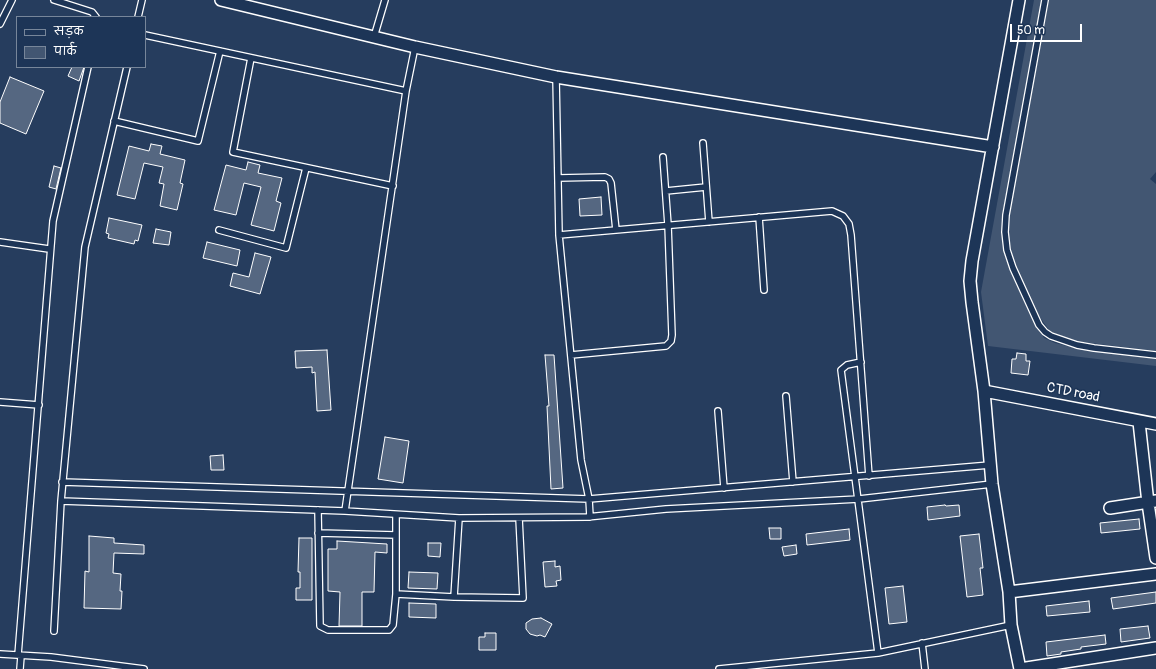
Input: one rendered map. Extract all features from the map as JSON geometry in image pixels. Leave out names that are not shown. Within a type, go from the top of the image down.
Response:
[{"type":"street","points":[[221,0],[415,47],[556,77],[993,147]]},
{"type":"street","points":[[1019,0],[972,261],[970,282],[984,391],[992,484],[1009,592],[1011,625],[1020,669],[1156,648]]},
{"type":"street","name":"CTD road","points":[[984,391],[1139,422],[1156,424]]},
{"type":"street","points":[[1139,422],[1152,502],[1156,558]]},
{"type":"street","points":[[1110,508],[1152,502]]},
{"type":"street","points":[[1009,592],[1156,574]]},
{"type":"lane","points":[[0,24],[1,16],[12,0]]},
{"type":"lane","points":[[54,0],[92,12],[95,16]]},
{"type":"lane","points":[[138,16],[142,0]]},
{"type":"lane","points":[[374,37],[385,0]]},
{"type":"lane","points":[[1045,0],[1006,215],[1005,232],[1007,250],[1013,268],[1039,325],[1050,336],[1077,345],[1156,355]]},
{"type":"lane","points":[[146,35],[406,91]]},
{"type":"lane","points":[[345,510],[406,91],[415,47]]},
{"type":"lane","points":[[114,121],[198,141],[220,52]]},
{"type":"lane","points":[[252,58],[233,152],[393,186]]},
{"type":"lane","points":[[20,669],[53,221],[88,68]]},
{"type":"lane","points":[[54,631],[60,501],[85,247],[127,68]]},
{"type":"lane","points":[[556,77],[559,234],[581,460],[590,517]]},
{"type":"lane","points":[[703,143],[709,222]]},
{"type":"lane","points":[[571,355],[666,346],[671,341],[668,225],[663,157]]},
{"type":"lane","points":[[220,230],[286,248],[306,168]]},
{"type":"lane","points":[[558,178],[605,177],[609,179],[611,183],[616,230]]},
{"type":"lane","points":[[666,191],[706,187]]},
{"type":"lane","points":[[559,234],[832,211],[843,216],[849,224],[851,235],[869,476]]},
{"type":"lane","points":[[759,217],[764,290]]},
{"type":"lane","points":[[0,242],[50,249]]},
{"type":"lane","points":[[861,362],[847,365],[841,370],[878,652]]},
{"type":"lane","points":[[786,396],[793,482]]},
{"type":"lane","points":[[0,402],[39,405]]},
{"type":"lane","points":[[718,411],[724,488]]},
{"type":"lane","points":[[62,482],[588,499],[990,465]]},
{"type":"lane","points":[[60,501],[345,510],[396,515],[459,518],[590,517],[666,509],[859,499],[992,484]]},
{"type":"lane","points":[[318,510],[320,626],[328,630],[389,630],[393,625],[396,594],[396,515]]},
{"type":"lane","points":[[454,597],[459,518]]},
{"type":"lane","points":[[396,594],[523,598],[519,518]]},
{"type":"lane","points":[[318,533],[396,535]]},
{"type":"lane","points":[[719,669],[878,652],[1011,625]]},
{"type":"lane","points":[[922,643],[925,669]]},
{"type":"lane","points":[[0,654],[51,657],[144,669]]},
{"type":"green space","points":[[1034,0],[1042,0],[1002,216],[1001,231],[1003,249],[1009,268],[1031,317],[1044,338],[1055,343],[1075,348],[1156,359],[1156,366],[988,346],[981,292]]},
{"type":"green space","points":[[1049,0],[1156,0],[1156,172],[1150,179],[1156,184],[1156,351],[1074,341],[1049,330],[1039,316],[1022,282],[1012,253],[1008,234],[1010,211]]},
{"type":"building","points":[[72,68],[84,68],[79,81],[68,76]]},
{"type":"building","points":[[10,77],[44,91],[26,134],[0,123],[0,102]]},
{"type":"building","points":[[151,144],[162,146],[160,154],[185,160],[180,183],[183,184],[177,210],[160,206],[164,184],[159,183],[163,167],[144,163],[135,199],[117,195],[129,146],[149,151]]},
{"type":"building","points":[[248,162],[260,165],[258,173],[282,178],[276,201],[281,203],[274,231],[251,225],[261,187],[244,183],[236,215],[214,210],[226,165],[246,170]]},
{"type":"building","points":[[54,166],[61,168],[56,189],[49,187]]},
{"type":"building","points":[[601,197],[602,215],[580,216],[579,199]]},
{"type":"building","points":[[109,218],[142,225],[138,241],[135,240],[134,244],[108,238],[109,234],[106,233]]},
{"type":"building","points":[[156,229],[171,232],[169,245],[153,243]]},
{"type":"building","points":[[207,242],[240,250],[237,266],[203,258]]},
{"type":"building","points":[[255,253],[271,257],[260,294],[230,286],[233,273],[249,277]]},
{"type":"building","points":[[327,350],[331,410],[317,411],[315,372],[312,373],[312,367],[296,368],[295,351]]},
{"type":"building","points":[[1017,353],[1026,354],[1026,361],[1030,361],[1028,375],[1011,373],[1012,359],[1016,359]]},
{"type":"building","points":[[545,355],[554,355],[563,488],[551,489],[547,406],[549,406]]},
{"type":"building","points":[[385,437],[409,441],[403,483],[378,479]]},
{"type":"building","points":[[223,455],[224,470],[211,470],[210,456]]},
{"type":"building","points":[[959,505],[960,516],[928,520],[927,507]]},
{"type":"building","points":[[1139,519],[1140,529],[1101,533],[1100,523]]},
{"type":"building","points":[[769,528],[781,528],[781,539],[770,539]]},
{"type":"building","points":[[849,529],[850,540],[807,545],[806,534]]},
{"type":"building","points":[[979,534],[983,568],[980,568],[983,595],[967,597],[960,536]]},
{"type":"building","points":[[89,536],[114,538],[114,543],[144,545],[144,554],[114,553],[113,573],[121,574],[121,609],[84,608],[85,571],[89,572]]},
{"type":"building","points":[[299,538],[312,538],[312,600],[296,600],[296,588],[300,588],[300,572],[298,572]]},
{"type":"building","points":[[337,541],[387,544],[387,553],[375,552],[374,592],[362,592],[362,626],[339,626],[340,592],[328,591],[328,549],[337,549]]},
{"type":"building","points":[[428,543],[441,543],[440,557],[428,556]]},
{"type":"building","points":[[796,545],[797,554],[784,556],[782,547]]},
{"type":"building","points":[[555,561],[555,567],[560,566],[561,580],[556,581],[557,586],[545,587],[543,562]]},
{"type":"building","points":[[409,572],[438,573],[437,589],[408,588]]},
{"type":"building","points":[[903,586],[907,622],[889,624],[885,588]]},
{"type":"building","points":[[1156,592],[1156,603],[1113,609],[1111,598]]},
{"type":"building","points":[[1089,601],[1090,612],[1047,616],[1046,606]]},
{"type":"building","points":[[409,603],[436,604],[436,618],[409,617]]},
{"type":"building","points":[[541,618],[552,624],[545,637],[530,634],[526,629],[526,623],[532,619]]},
{"type":"building","points":[[1148,626],[1150,638],[1121,642],[1120,629]]},
{"type":"building","points":[[485,633],[496,633],[496,650],[479,650],[479,637],[485,637]]},
{"type":"building","points":[[1105,635],[1106,644],[1081,647],[1081,649],[1047,656],[1046,642]]}]
